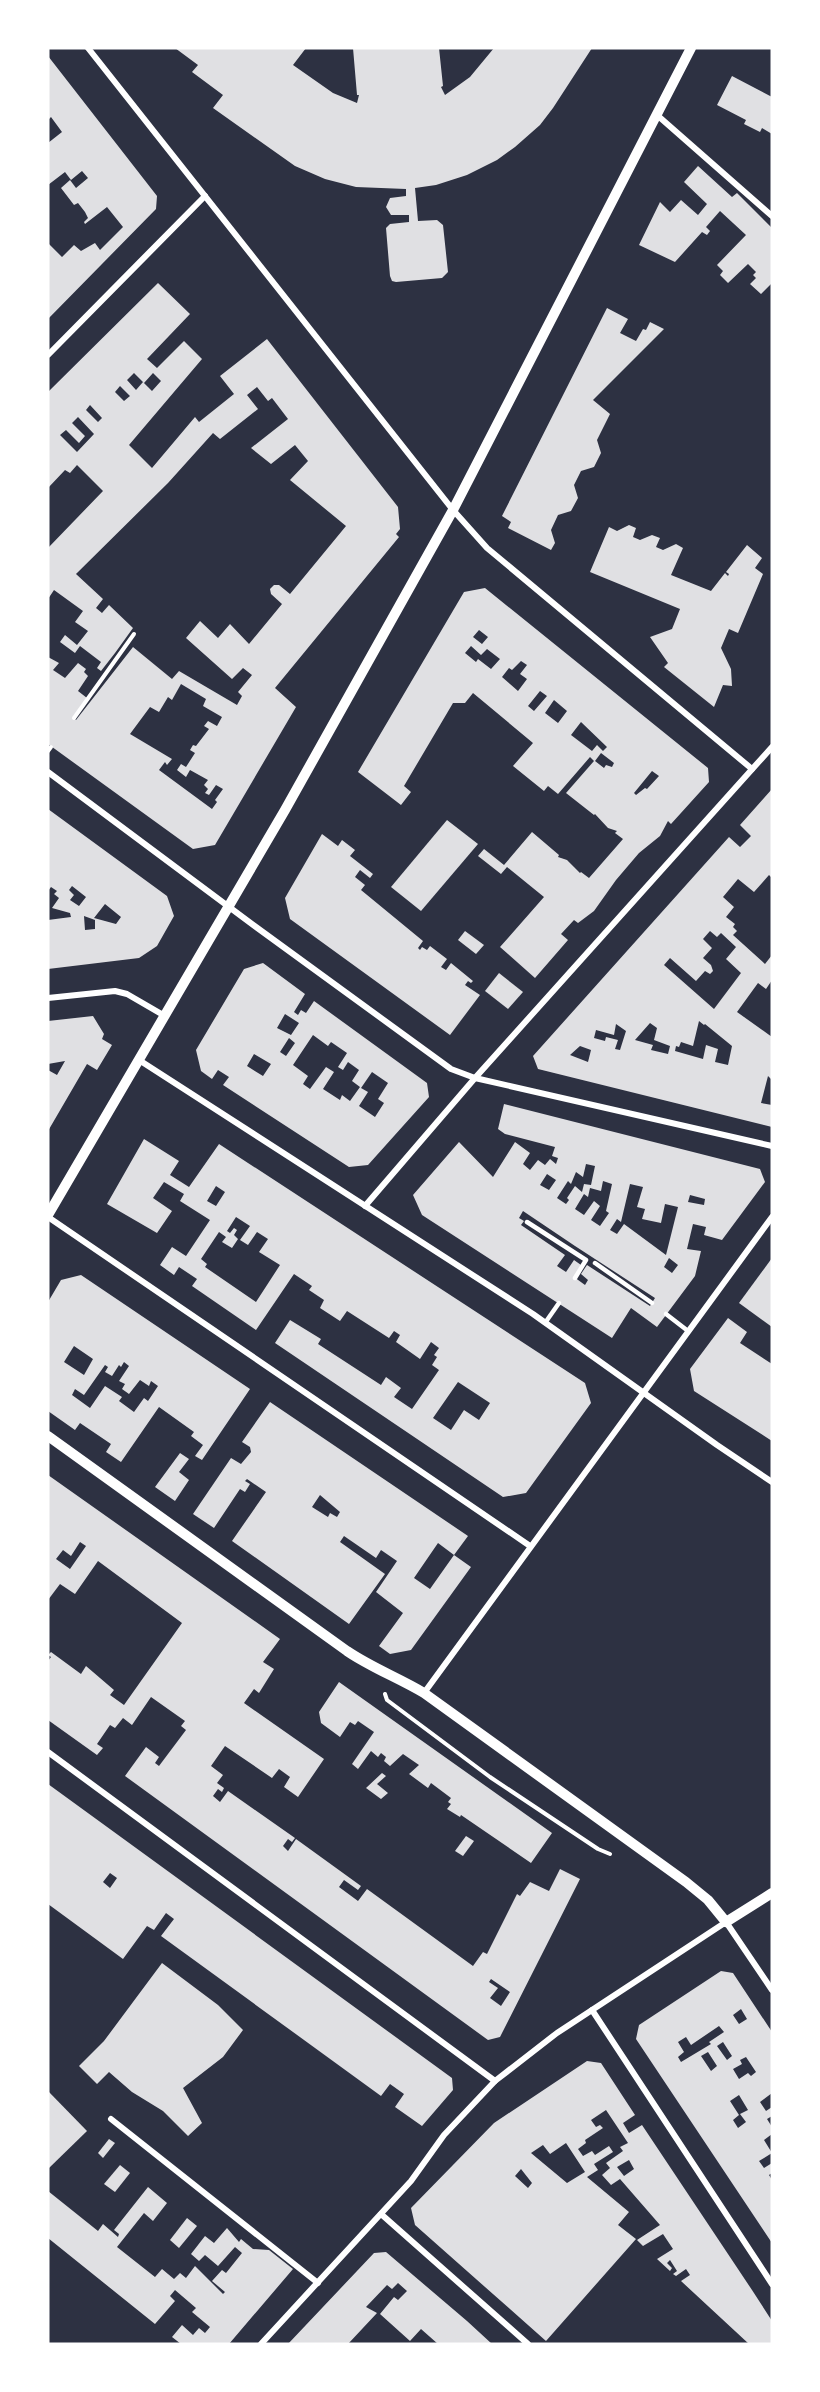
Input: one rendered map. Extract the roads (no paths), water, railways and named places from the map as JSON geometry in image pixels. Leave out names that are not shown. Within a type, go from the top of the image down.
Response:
[{"type":"street","points":[[88,48],[453,510],[487,548],[752,769]]},
{"type":"street","points":[[530,1546],[48,1216],[229,907],[453,510],[691,48]]},
{"type":"street","points":[[657,115],[772,216]]},
{"type":"street","points":[[48,355],[205,196]]},
{"type":"street","points":[[365,1206],[475,1078],[772,747]]},
{"type":"street","points":[[48,772],[451,1069],[475,1078],[772,1146]]},
{"type":"street","points":[[48,998],[115,992],[128,994],[165,1016]]},
{"type":"street","points":[[139,1060],[545,1323],[772,1482]]},
{"type":"street","points":[[424,1693],[772,1217]]},
{"type":"street","points":[[48,1436],[374,1669],[399,1679],[424,1693],[686,1882],[708,1900],[726,1922],[772,1990]]},
{"type":"street","points":[[48,1752],[495,2081]]},
{"type":"street","points":[[261,2344],[417,2174],[444,2136],[495,2081],[523,2057],[592,2010],[772,1893]]},
{"type":"street","points":[[592,2010],[772,2284]]},
{"type":"street","points":[[111,2119],[318,2283]]},
{"type":"street","points":[[381,2214],[528,2344]]},
{"type":"lane","points":[[527,1222],[586,1260],[575,1278]]},
{"type":"lane","points":[[595,1263],[652,1303]]},
{"type":"lane","points":[[545,1323],[559,1303]]},
{"type":"lane","points":[[666,1314],[688,1331]]}]
